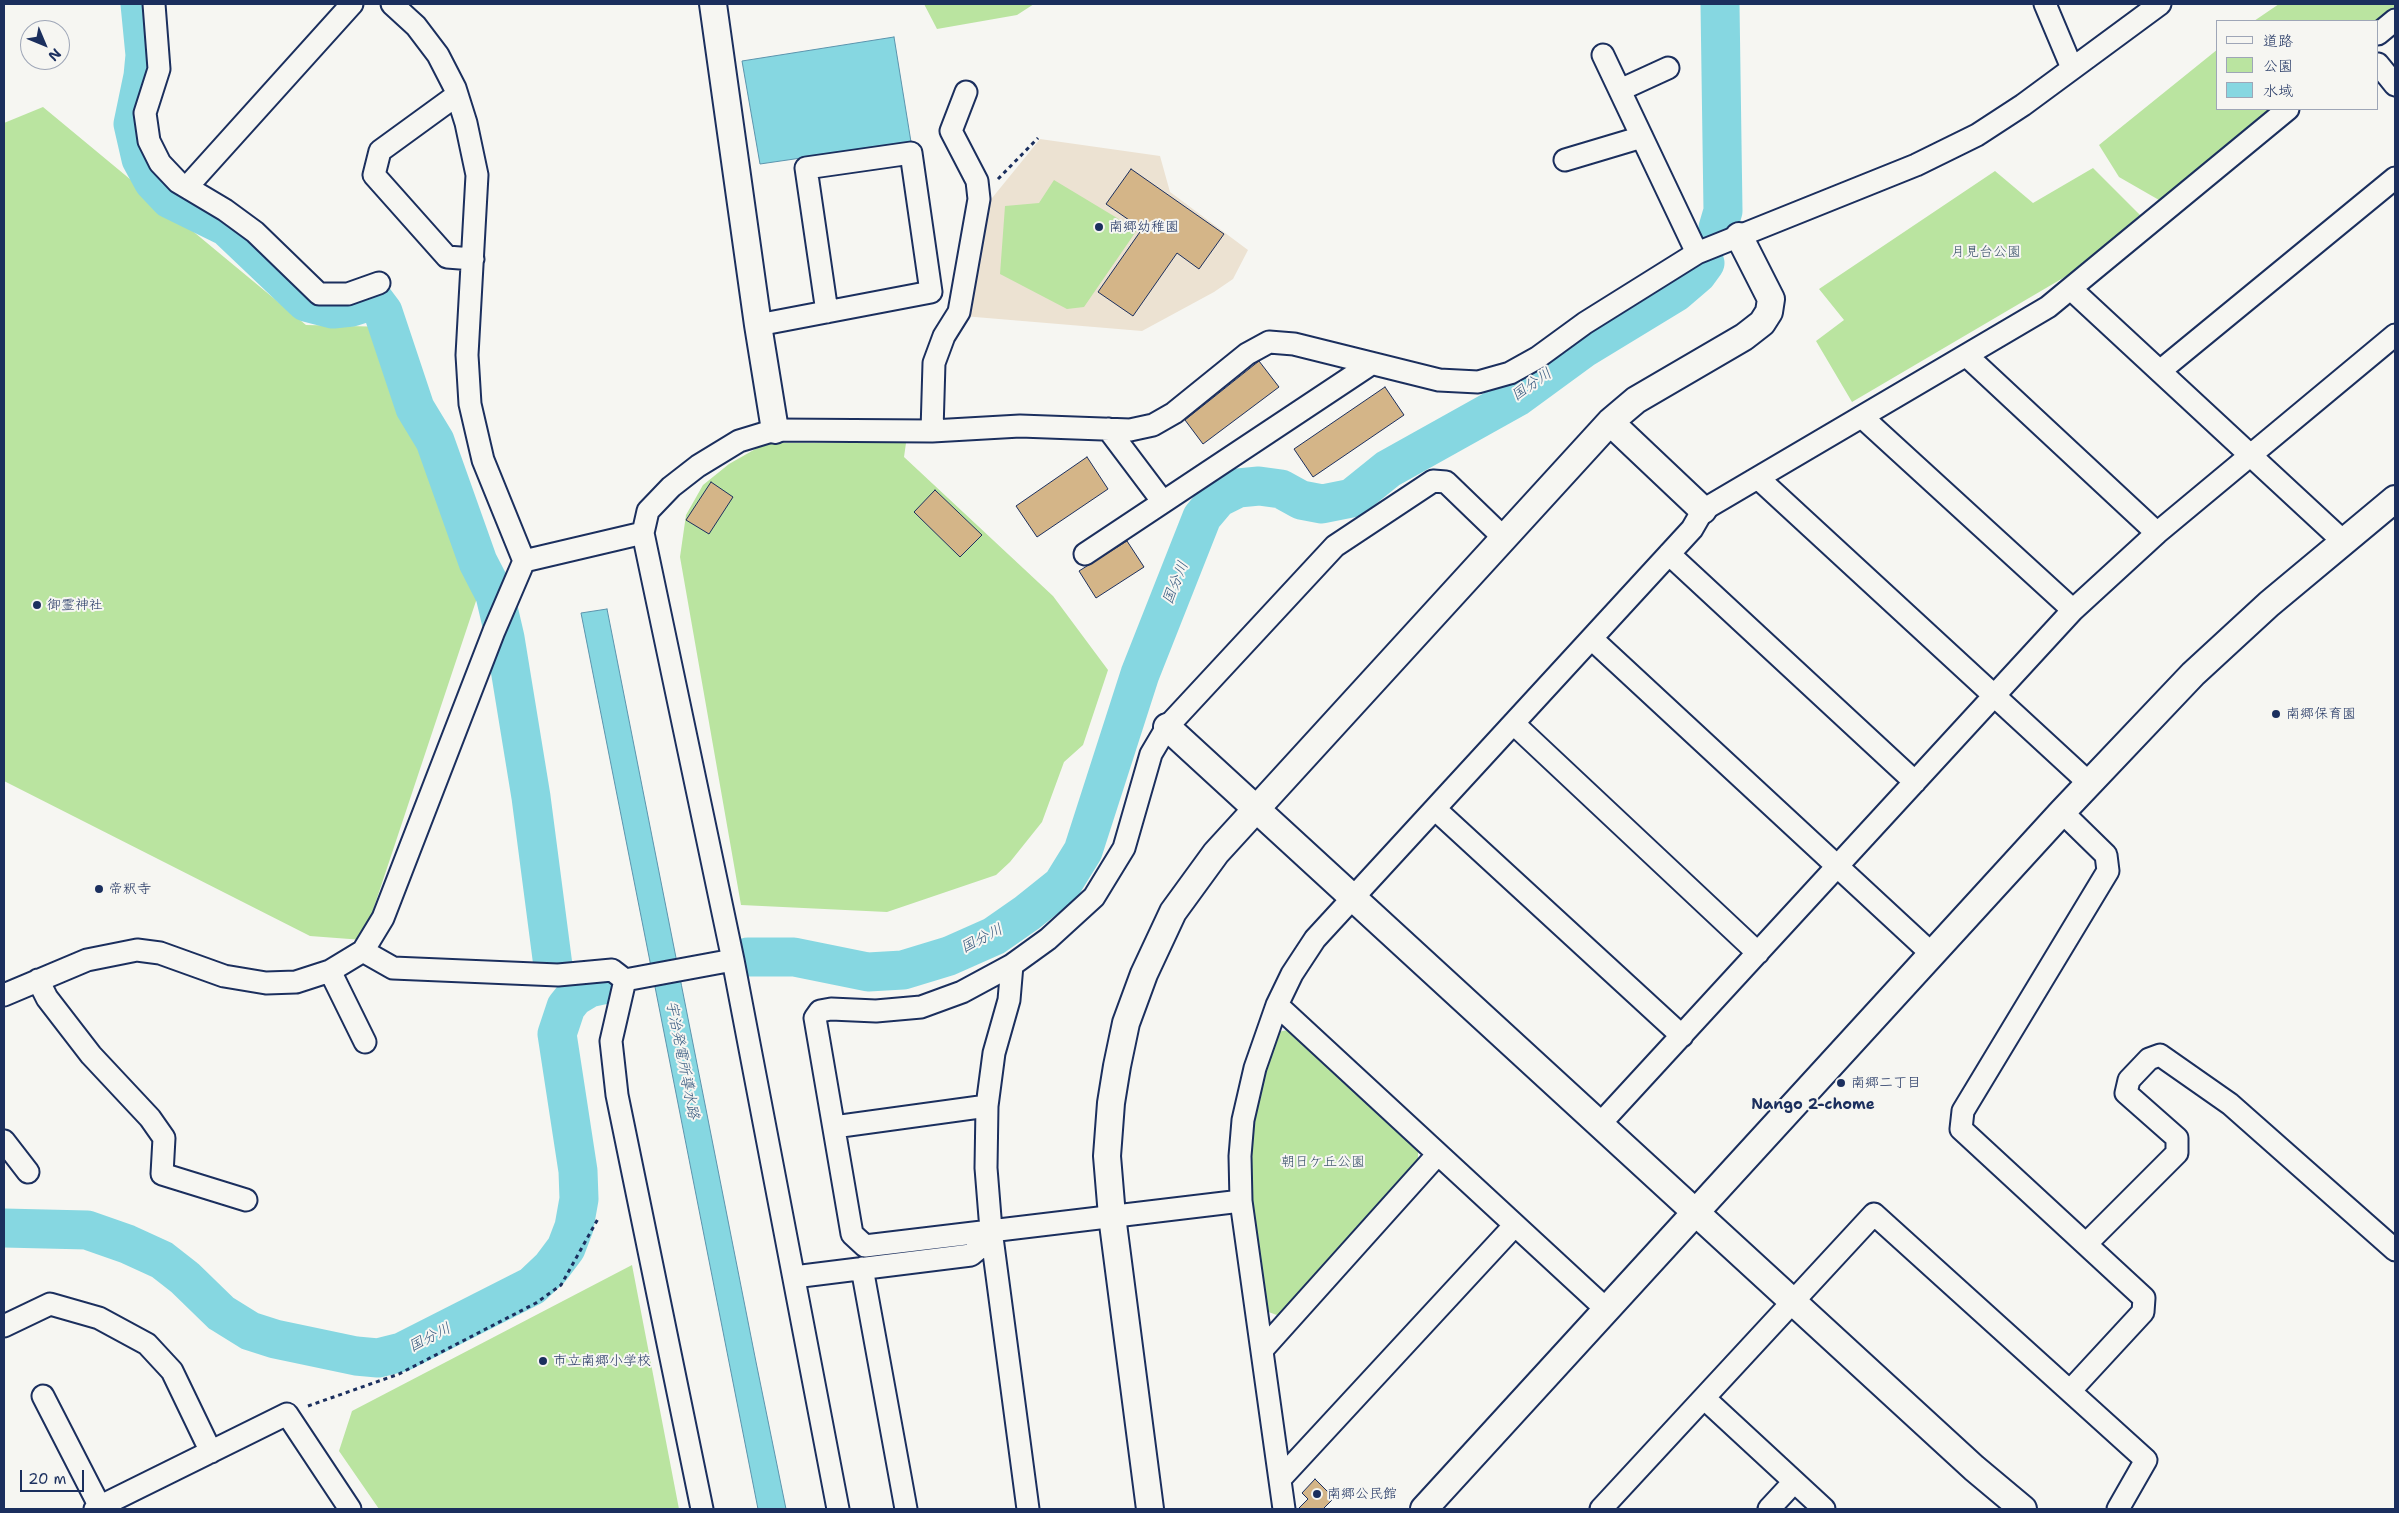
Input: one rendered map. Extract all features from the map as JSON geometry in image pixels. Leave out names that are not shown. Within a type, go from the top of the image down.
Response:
[{"type":"street","points":[[154,4],[159,69],[146,113],[150,141],[160,164],[178,182],[225,210],[255,232],[319,294],[348,294],[380,283]]},
{"type":"street","points":[[187,187],[352,4]]},
{"type":"street","points":[[4,995],[86,960],[137,950],[160,953],[224,976],[266,983],[296,982],[330,971],[364,951],[383,918],[494,631],[524,561],[483,460],[470,404],[467,355],[477,176],[457,94],[438,55],[416,26],[392,4]]},
{"type":"street","points":[[712,4],[775,430]]},
{"type":"street","points":[[2045,4],[2072,68]]},
{"type":"street","points":[[838,1509],[733,960],[643,533],[648,511],[671,487],[698,466],[739,441],[775,430],[932,431],[1020,426],[1130,430],[1153,425],[1174,413],[1247,354],[1269,342],[1294,344],[1440,380],[1478,382],[1510,373],[1537,358],[1585,324],[1697,253],[1916,165],[1978,135],[2023,105],[2160,4]]},
{"type":"street","points":[[2379,33],[2395,20]]},
{"type":"street","points":[[1603,55],[1697,253]]},
{"type":"street","points":[[2379,65],[2395,85]]},
{"type":"street","points":[[1620,90],[1668,68]]},
{"type":"street","points":[[932,431],[934,363],[944,336],[959,312],[979,199],[977,181],[950,131],[966,92]]},
{"type":"street","points":[[457,94],[380,151],[374,175],[447,257],[473,259]]},
{"type":"street","points":[[1284,1509],[1241,1201],[1240,1156],[1243,1120],[1255,1068],[1277,1006],[1292,974],[1315,939],[1692,529],[1704,510],[2048,307],[2287,110]]},
{"type":"street","points":[[1565,160],[1642,137]]},
{"type":"street","points":[[758,325],[827,312],[931,292],[911,153],[806,168],[827,312]]},
{"type":"street","points":[[2160,371],[2395,178]]},
{"type":"street","points":[[1150,1509],[1112,1216],[1107,1156],[1111,1103],[1129,1015],[1144,974],[1173,912],[1216,853],[1610,422],[1636,400],[1744,336],[1766,318],[1771,299],[1739,236]]},
{"type":"street","points":[[2071,289],[2344,542]]},
{"type":"street","points":[[1600,1124],[2072,610],[2157,533],[2395,335]]},
{"type":"street","points":[[1967,356],[2157,533]]},
{"type":"street","points":[[1085,554],[1371,364]]},
{"type":"street","points":[[1862,417],[2072,610]]},
{"type":"street","points":[[1610,422],[1704,510]]},
{"type":"street","points":[[1108,429],[1163,502]]},
{"type":"street","points":[[1758,478],[2089,783]]},
{"type":"street","points":[[1241,1201],[865,1246],[852,1234],[814,1018],[820,1012],[831,1009],[876,1012],[921,1007],[962,992],[1012,965],[1048,939],[1094,897],[1124,848],[1151,754],[1166,726],[1335,546],[1433,481],[1446,482],[1504,538]]},
{"type":"street","points":[[1424,1509],[2062,812],[2193,674],[2269,604],[2395,499]]},
{"type":"street","points":[[524,561],[643,533]]},
{"type":"street","points":[[1669,554],[1915,782]]},
{"type":"street","points":[[1592,639],[1932,954]]},
{"type":"street","points":[[1514,724],[1758,953]]},
{"type":"street","points":[[1166,726],[1792,1301],[2023,1509]]},
{"type":"street","points":[[1435,809],[1682,1036]]},
{"type":"street","points":[[2062,812],[2106,856],[2108,871],[1963,1111],[1961,1128],[2144,1298],[2143,1312],[2070,1391]]},
{"type":"street","points":[[364,951],[393,968],[558,975],[612,970],[625,980],[733,960]]},
{"type":"street","points":[[1012,965],[1009,1000],[994,1053],[987,1106],[986,1168],[991,1230],[1028,1509]]},
{"type":"street","points":[[330,971],[365,1042]]},
{"type":"street","points":[[38,980],[47,998],[90,1055],[150,1118],[164,1138],[162,1174],[246,1200]]},
{"type":"street","points":[[625,980],[611,1041],[617,1095],[702,1509]]},
{"type":"street","points":[[1277,1006],[1606,1310]]},
{"type":"street","points":[[2086,1244],[2177,1153],[2177,1138],[2126,1093],[2129,1080],[2149,1059],[2160,1055],[2230,1104],[2395,1250]]},
{"type":"street","points":[[834,1127],[987,1106]]},
{"type":"street","points":[[7,1151],[28,1172]]},
{"type":"street","points":[[1263,1349],[1438,1154]]},
{"type":"street","points":[[1601,1509],[1874,1214],[2146,1460],[2118,1509]]},
{"type":"street","points":[[1280,1479],[1515,1225]]},
{"type":"street","points":[[794,1277],[970,1254],[983,1245],[991,1230]]},
{"type":"street","points":[[862,1268],[906,1509]]},
{"type":"street","points":[[4,1326],[50,1304],[99,1318],[147,1344],[172,1371],[211,1452]]},
{"type":"street","points":[[43,1396],[98,1508],[287,1414],[350,1509]]},
{"type":"street","points":[[1704,1398],[1824,1509]]},
{"type":"street","points":[[1769,1509],[1794,1482]]},
{"type":"path","points":[[979,199],[1038,138]]},
{"type":"path","points":[[287,1414],[399,1374],[536,1303],[561,1285],[599,1218]]},
{"type":"shaded area","name":"南郷幼稚園","points":[[1040,139],[1160,156],[1170,192],[1248,250],[1233,279],[1214,292],[1142,331],[963,316],[988,203]]},
{"type":"green space","points":[[924,4],[1034,4],[1017,15],[937,29]]},
{"type":"green space","points":[[2279,4],[2395,4],[2395,9],[2379,23],[2379,20],[2255,20]]},
{"type":"green space","points":[[2216,51],[2216,110],[2275,110],[2159,200],[2119,177],[2099,145]]},
{"type":"green space","points":[[43,107],[306,325],[390,327],[483,580],[363,940],[310,936],[4,781],[4,123]]},
{"type":"green space","name":"月見台公園","points":[[2093,168],[2140,215],[2075,271],[1852,402],[1816,341],[1844,320],[1819,289],[1995,171],[2033,203]]},
{"type":"green space","points":[[1054,180],[1137,230],[1084,307],[1067,309],[1000,274],[1005,206],[1039,203]]},
{"type":"green space","points":[[766,443],[906,443],[904,457],[1053,596],[1108,670],[1083,745],[1064,762],[1042,822],[1010,862],[996,875],[887,912],[741,905],[680,557],[686,515],[703,485],[729,464]]},
{"type":"green space","name":"朝日ケ丘公園","points":[[1288,1030],[1418,1151],[1418,1165],[1282,1317],[1266,1311],[1250,1180],[1250,1134],[1272,1033]]},
{"type":"green space","name":"市立南郷小学校","points":[[632,1265],[679,1509],[379,1509],[339,1451],[352,1411]]},
{"type":"water","points":[[894,37],[911,142],[760,164],[742,61]]},
{"type":"water","name":"宇治発電所導水路","points":[[607,609],[786,1509],[758,1509],[581,613]]},
{"type":"building","points":[[1131,169],[1224,234],[1199,269],[1177,253],[1133,316],[1098,292],[1142,229],[1106,204]]},
{"type":"building","points":[[1259,361],[1279,387],[1203,444],[1185,420]]},
{"type":"building","points":[[1385,387],[1404,415],[1313,477],[1294,449]]},
{"type":"building","points":[[1087,457],[1108,489],[1037,537],[1016,506]]},
{"type":"building","points":[[711,482],[733,497],[709,534],[686,520]]},
{"type":"building","points":[[935,490],[982,535],[960,557],[914,512]]},
{"type":"building","points":[[1127,541],[1144,567],[1096,598],[1079,571]]},
{"type":"building","name":"南郷公民館","points":[[1315,1479],[1334,1498],[1323,1509],[1298,1509],[1308,1499],[1302,1493]]},
{"type":"waterway","points":[[140,4],[145,55],[143,76],[133,124],[141,159],[153,181],[170,199],[227,227],[306,302],[333,309],[352,307],[374,300],[383,312],[415,408],[435,441],[478,562],[495,595],[505,638],[531,797],[553,966]]},
{"type":"waterway","name":"国分川","points":[[1718,228],[1723,211],[1720,4]]},
{"type":"waterway","name":"国分川","points":[[748,957],[794,957],[868,972],[903,970],[949,956],[994,936],[1027,913],[1062,885],[1083,851],[1140,674],[1202,517],[1218,498],[1238,488],[1259,486],[1281,489],[1301,500],[1322,504],[1352,498],[1388,469],[1517,397],[1584,348],[1676,292],[1697,274],[1705,263]]},
{"type":"waterway","name":"国分川","points":[[4,1228],[87,1230],[127,1244],[162,1260],[185,1278],[221,1313],[250,1331],[275,1339],[356,1356],[378,1358],[402,1352],[532,1286],[551,1268],[566,1248],[574,1227],[579,1199],[578,1171],[557,1034],[566,1007],[574,997],[589,988],[612,983]]},
{"type":"place","name":"南郷幼稚園","points":[[1099,227]]},
{"type":"place","name":"御霊神社","points":[[37,605]]},
{"type":"place","name":"南郷保育園","points":[[2276,714]]},
{"type":"place","name":"帝釈寺","points":[[99,889]]},
{"type":"place","name":"南郷二丁目","points":[[1841,1083]]},
{"type":"place","name":"市立南郷小学校","points":[[543,1361]]},
{"type":"place","name":"南郷公民館","points":[[1317,1494]]},
{"type":"district","name":"Nango 2-chome","points":[[1813,1105]]}]
